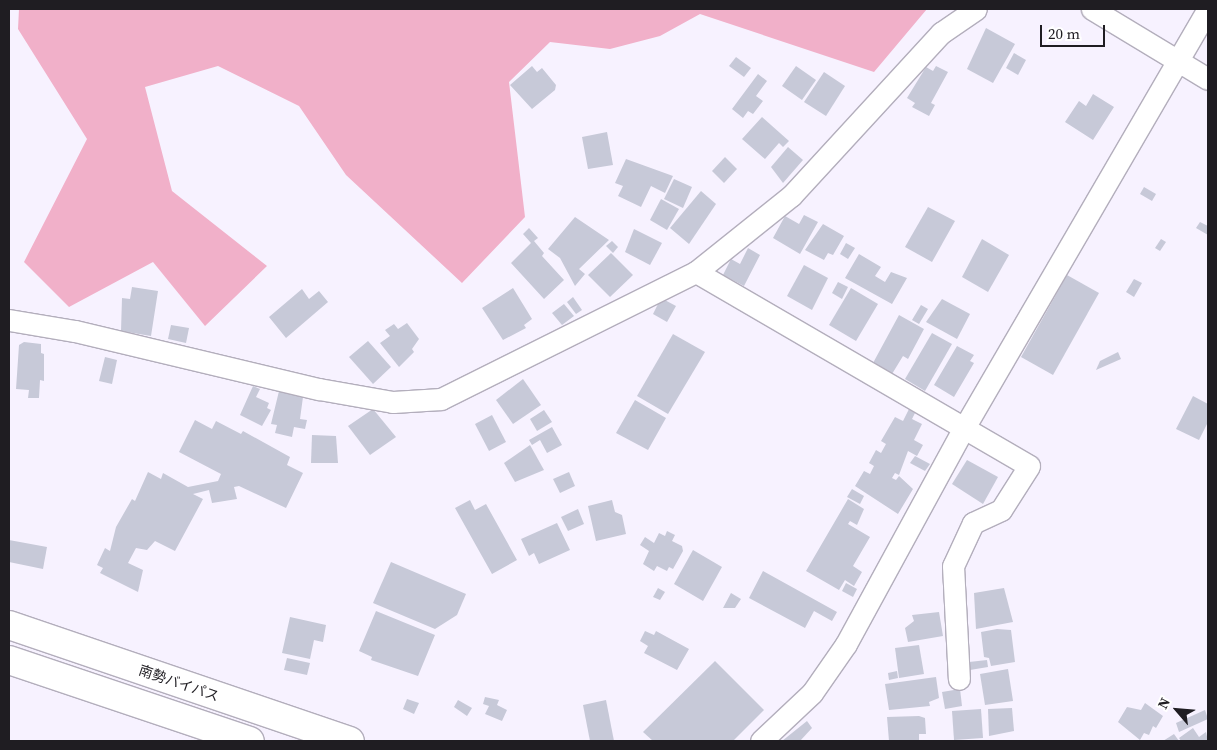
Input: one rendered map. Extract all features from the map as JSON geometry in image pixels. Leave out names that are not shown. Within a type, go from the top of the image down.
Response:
[{"type":"highway","name":"南勢バイパス","points":[[9,625],[350,741]]},
{"type":"highway","points":[[9,660],[250,741]]},
{"type":"street","points":[[9,320],[75,331],[319,389],[418,403],[467,389],[564,336],[696,272],[791,196],[941,32],[976,9]]},
{"type":"street","points":[[1092,9],[1208,79]]},
{"type":"street","points":[[761,741],[812,693],[846,644],[964,428],[1208,9]]},
{"type":"street","points":[[696,272],[1029,466],[1001,510],[973,523],[953,566],[959,679]]},
{"type":"shaded area","points":[[19,9],[927,9],[874,72],[700,14],[660,36],[610,49],[550,42],[509,82],[525,217],[462,283],[346,175],[299,106],[218,66],[145,87],[172,191],[267,266],[205,326],[153,262],[69,307],[24,262],[87,139],[18,29]]},
{"type":"building","points":[[986,28],[1015,44],[993,83],[967,69]]},
{"type":"building","points":[[1014,53],[1026,60],[1018,75],[1006,68]]},
{"type":"building","points":[[736,57],[751,68],[744,77],[729,66]]},
{"type":"building","points":[[532,66],[537,72],[542,68],[556,85],[555,90],[532,109],[510,85]]},
{"type":"building","points":[[796,66],[816,80],[802,100],[782,86]]},
{"type":"building","points":[[936,66],[948,72],[931,103],[935,105],[929,116],[912,107],[915,103],[907,98],[926,67],[933,71]]},
{"type":"building","points":[[824,72],[845,86],[826,116],[804,102]]},
{"type":"building","points":[[758,74],[767,81],[756,96],[763,101],[753,114],[748,111],[743,118],[732,109]]},
{"type":"building","points":[[1093,94],[1114,107],[1093,140],[1065,122],[1079,101],[1086,106]]},
{"type":"building","points":[[762,117],[789,141],[783,147],[779,143],[765,159],[742,139]]},
{"type":"building","points":[[607,132],[613,165],[588,169],[582,137]]},
{"type":"building","points":[[788,147],[803,160],[783,183],[771,167]]},
{"type":"building","points":[[725,157],[737,169],[724,183],[712,171]]},
{"type":"building","points":[[626,159],[673,176],[665,193],[651,186],[641,207],[618,196],[623,186],[615,183]]},
{"type":"building","points":[[674,179],[692,187],[683,208],[664,199]]},
{"type":"building","points":[[1144,187],[1156,194],[1152,201],[1140,194]]},
{"type":"building","points":[[701,191],[716,204],[689,244],[670,228]]},
{"type":"building","points":[[661,199],[679,209],[667,230],[650,220]]},
{"type":"building","points":[[928,207],[955,221],[932,262],[905,247]]},
{"type":"building","points":[[804,215],[818,222],[800,254],[773,238],[785,216],[799,224]]},
{"type":"building","points":[[575,217],[609,240],[579,269],[585,274],[575,286],[560,258],[548,249]]},
{"type":"building","points":[[1200,222],[1208,226],[1208,235],[1196,228]]},
{"type":"building","points":[[823,224],[844,236],[833,255],[828,253],[824,260],[805,250]]},
{"type":"building","points":[[529,228],[538,238],[534,241],[544,253],[542,256],[564,280],[544,299],[511,263],[531,243],[523,234]]},
{"type":"building","points":[[634,229],[662,243],[650,265],[625,252]]},
{"type":"building","points":[[982,239],[1009,255],[988,292],[962,277]]},
{"type":"building","points":[[1161,239],[1166,242],[1160,251],[1155,248]]},
{"type":"building","points":[[612,241],[618,247],[613,253],[606,246]]},
{"type":"building","points":[[846,243],[855,248],[848,259],[840,254]]},
{"type":"building","points":[[748,248],[760,255],[744,286],[723,275],[731,259],[740,264]]},
{"type":"building","points":[[611,253],[633,275],[610,297],[588,275]]},
{"type":"building","points":[[859,254],[881,267],[875,276],[885,282],[891,272],[907,278],[892,304],[845,278]]},
{"type":"building","points":[[804,265],[828,278],[812,310],[787,296]]},
{"type":"building","points":[[1067,275],[1099,293],[1053,375],[1021,357]]},
{"type":"building","points":[[1134,279],[1142,283],[1134,297],[1126,292]]},
{"type":"building","points":[[838,282],[848,287],[842,299],[832,293]]},
{"type":"building","points":[[132,287],[158,291],[151,336],[121,331],[122,298],[130,299]]},
{"type":"building","points":[[513,288],[532,319],[524,325],[526,328],[503,340],[482,308]]},
{"type":"building","points":[[851,288],[878,304],[856,341],[829,325]]},
{"type":"building","points":[[302,289],[309,299],[319,291],[328,302],[286,338],[269,317]]},
{"type":"building","points":[[573,297],[582,310],[576,314],[567,302]]},
{"type":"building","points":[[661,298],[676,306],[667,322],[653,314]]},
{"type":"building","points":[[942,299],[970,314],[957,339],[926,322]]},
{"type":"building","points":[[564,304],[574,316],[562,325],[552,313]]},
{"type":"building","points":[[921,305],[928,309],[919,324],[912,320]]},
{"type":"building","points":[[899,315],[924,329],[908,359],[903,356],[892,374],[873,363]]},
{"type":"building","points":[[407,323],[419,339],[412,349],[414,352],[399,367],[380,343],[390,336],[385,330],[394,324],[398,329]]},
{"type":"building","points":[[171,325],[189,328],[186,343],[168,339]]},
{"type":"building","points":[[932,333],[952,344],[925,391],[905,379]]},
{"type":"building","points":[[673,334],[705,352],[668,414],[637,396]]},
{"type":"building","points":[[368,341],[391,367],[373,384],[349,357]]},
{"type":"building","points":[[24,342],[41,344],[41,353],[44,354],[44,381],[40,380],[39,398],[28,398],[29,390],[16,389],[19,345]]},
{"type":"building","points":[[957,346],[974,355],[970,361],[974,363],[954,397],[934,385]]},
{"type":"building","points":[[1118,352],[1121,359],[1096,370],[1100,361]]},
{"type":"building","points":[[105,357],[117,360],[112,384],[99,381]]},
{"type":"building","points":[[523,379],[541,405],[513,424],[496,400]]},
{"type":"building","points":[[253,386],[260,389],[256,397],[269,403],[267,408],[271,410],[262,426],[240,415]]},
{"type":"building","points":[[279,391],[303,397],[300,419],[307,420],[305,429],[294,427],[292,437],[275,433],[277,425],[271,424]]},
{"type":"building","points":[[1193,396],[1208,404],[1208,422],[1199,440],[1176,429]]},
{"type":"building","points":[[635,400],[666,418],[648,450],[616,433]]},
{"type":"building","points":[[373,409],[396,437],[370,455],[348,426]]},
{"type":"building","points":[[909,409],[915,413],[912,419],[922,424],[914,440],[923,445],[917,456],[908,451],[899,475],[895,473],[892,478],[896,480],[899,476],[913,489],[898,514],[855,486],[864,471],[870,474],[874,466],[869,463],[876,450],[881,453],[886,444],[881,441],[895,417],[903,421]]},
{"type":"building","points":[[544,410],[552,422],[537,431],[530,419]]},
{"type":"building","points":[[492,415],[506,442],[489,451],[475,424]]},
{"type":"building","points":[[195,420],[212,429],[216,421],[241,434],[243,431],[290,457],[287,465],[303,473],[286,508],[239,486],[234,487],[237,499],[212,503],[209,490],[193,494],[203,499],[175,551],[155,541],[147,550],[136,548],[128,563],[143,570],[138,592],[100,573],[103,568],[97,565],[105,548],[110,551],[116,527],[132,499],[135,501],[148,472],[161,479],[163,473],[188,487],[218,481],[221,474],[179,452]]},
{"type":"building","points":[[552,427],[562,445],[547,453],[540,440],[532,445],[529,440]]},
{"type":"building","points":[[312,435],[336,436],[338,463],[311,463]]},
{"type":"building","points":[[530,445],[544,470],[515,482],[504,463]]},
{"type":"building","points":[[915,456],[930,464],[925,471],[910,463]]},
{"type":"building","points":[[967,460],[998,477],[983,504],[952,484]]},
{"type":"building","points":[[569,472],[575,486],[560,493],[553,479]]},
{"type":"building","points":[[852,489],[864,496],[860,504],[847,497]]},
{"type":"building","points":[[848,499],[864,509],[857,525],[850,521],[848,524],[870,537],[853,566],[862,572],[854,586],[845,580],[839,590],[806,571]]},
{"type":"building","points":[[470,500],[475,510],[486,504],[517,560],[492,574],[455,508]]},
{"type":"building","points":[[612,500],[615,512],[622,515],[626,534],[596,541],[588,506]]},
{"type":"building","points":[[578,509],[584,524],[568,531],[561,517]]},
{"type":"building","points":[[557,523],[570,550],[539,564],[534,553],[529,556],[521,539]]},
{"type":"building","points":[[667,531],[675,535],[672,541],[682,546],[683,551],[673,569],[669,567],[667,571],[657,566],[654,571],[643,564],[649,551],[640,545],[645,537],[654,543],[659,533],[665,536]]},
{"type":"building","points":[[9,540],[47,547],[43,569],[9,562]]},
{"type":"building","points":[[693,550],[722,567],[703,601],[674,584]]},
{"type":"building","points":[[391,562],[466,594],[457,615],[435,629],[373,603]]},
{"type":"building","points":[[763,571],[837,612],[832,621],[814,611],[805,628],[749,598]]},
{"type":"building","points":[[846,583],[857,589],[853,597],[842,591]]},
{"type":"building","points":[[658,588],[665,592],[660,600],[653,597]]},
{"type":"building","points":[[1004,588],[1013,622],[976,629],[974,593]]},
{"type":"building","points":[[731,593],[741,599],[735,608],[723,608]]},
{"type":"building","points":[[376,611],[435,635],[418,676],[371,660],[372,657],[359,651]]},
{"type":"building","points":[[939,612],[943,636],[908,642],[905,628],[914,621],[912,615]]},
{"type":"building","points":[[290,617],[326,625],[323,642],[314,640],[310,659],[282,653]]},
{"type":"building","points":[[997,629],[1011,630],[1015,662],[991,666],[989,658],[984,657],[981,632]]},
{"type":"building","points":[[645,631],[654,635],[656,631],[689,649],[677,670],[644,653],[648,646],[640,641]]},
{"type":"building","points":[[919,645],[924,674],[899,678],[895,648]]},
{"type":"building","points":[[287,658],[310,663],[307,675],[284,670]]},
{"type":"building","points":[[987,660],[988,667],[970,670],[969,662]]},
{"type":"building","points":[[715,661],[764,710],[733,741],[653,741],[643,732]]},
{"type":"building","points":[[1008,669],[1013,701],[985,705],[980,674]]},
{"type":"building","points":[[897,671],[898,678],[889,680],[888,673]]},
{"type":"building","points":[[936,677],[939,698],[929,702],[930,706],[889,710],[885,684]]},
{"type":"building","points":[[960,689],[962,706],[945,709],[942,692]]},
{"type":"building","points":[[485,697],[499,700],[497,705],[507,710],[502,721],[485,714],[489,706],[483,704]]},
{"type":"building","points":[[407,699],[419,703],[414,714],[403,709]]},
{"type":"building","points":[[458,700],[472,708],[467,716],[454,707]]},
{"type":"building","points":[[606,700],[614,741],[590,741],[583,705]]},
{"type":"building","points":[[1145,703],[1163,716],[1156,728],[1153,726],[1149,735],[1144,733],[1140,740],[1118,722],[1127,707],[1141,710]]},
{"type":"building","points":[[1012,708],[1014,731],[989,736],[988,709]]},
{"type":"building","points":[[981,709],[983,738],[954,740],[952,711]]},
{"type":"building","points":[[1205,710],[1208,719],[1179,732],[1176,723]]},
{"type":"building","points":[[919,716],[925,718],[926,734],[919,734],[919,741],[889,741],[887,717]]},
{"type":"building","points":[[807,721],[812,728],[800,741],[782,741]]},
{"type":"building","points":[[1193,728],[1199,737],[1206,732],[1208,741],[1181,741],[1179,738]]},
{"type":"building","points":[[1174,734],[1179,741],[1163,741]]}]
